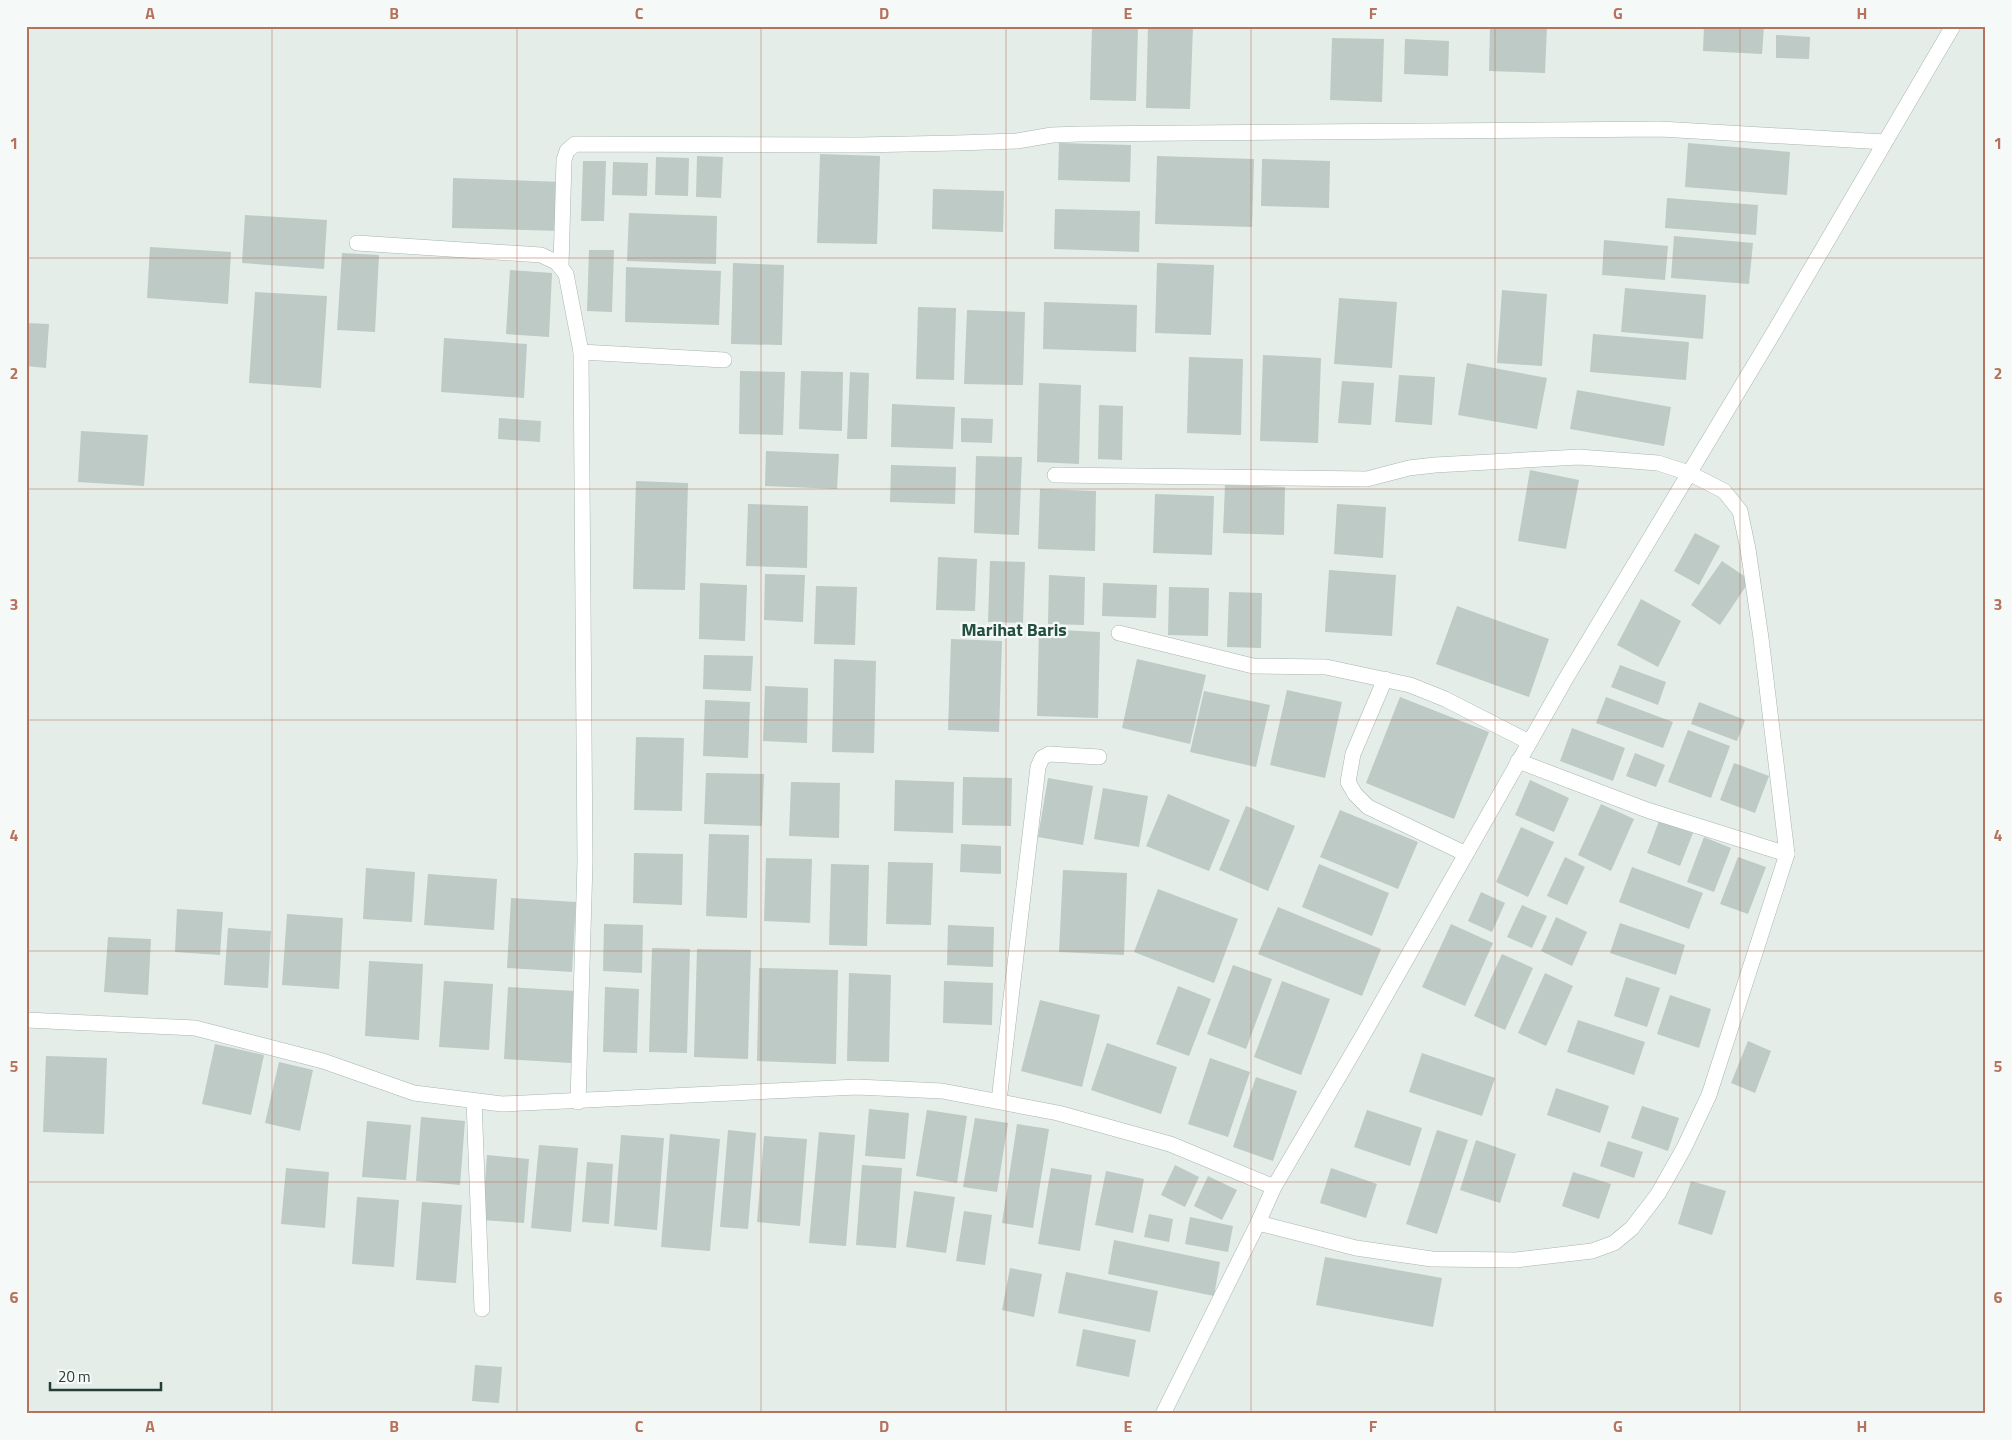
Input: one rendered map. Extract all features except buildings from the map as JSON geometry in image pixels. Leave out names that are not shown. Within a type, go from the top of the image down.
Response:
[{"type":"street","points":[[1164,1414],[1274,1187],[1626,576],[1954,26]]},
{"type":"street","points":[[561,266],[564,160],[567,151],[575,144],[878,144],[1011,141],[1080,134],[1660,129],[1886,142]]},
{"type":"street","points":[[357,243],[541,255],[552,259],[561,266],[566,274],[581,352],[585,862],[578,1102]]},
{"type":"street","points":[[581,352],[724,360]]},
{"type":"street","points":[[1055,475],[1367,479],[1408,468],[1434,465],[1579,457],[1658,464],[1689,473],[1724,490],[1740,511],[1761,638],[1787,854],[1709,1095],[1684,1148],[1658,1194],[1632,1228],[1614,1243],[1592,1252],[1516,1260],[1432,1259],[1356,1248],[1258,1223]]},
{"type":"street","points":[[1119,633],[1253,666],[1326,667],[1410,685],[1445,699],[1529,742]]},
{"type":"street","points":[[1385,679],[1353,754],[1348,782],[1355,794],[1368,807],[1466,854]]},
{"type":"street","points":[[999,1100],[1038,767],[1042,758],[1049,754],[1099,757]]},
{"type":"street","points":[[1518,761],[1647,810],[1787,854]]},
{"type":"street","points":[[26,1020],[195,1028],[323,1061],[414,1093],[502,1104],[578,1102],[856,1087],[942,1091],[1058,1112],[1170,1144],[1274,1187]]},
{"type":"street","points":[[474,1101],[482,1309]]},
{"type":"district","name":"Marihat Baris","points":[[1014,629]]}]
